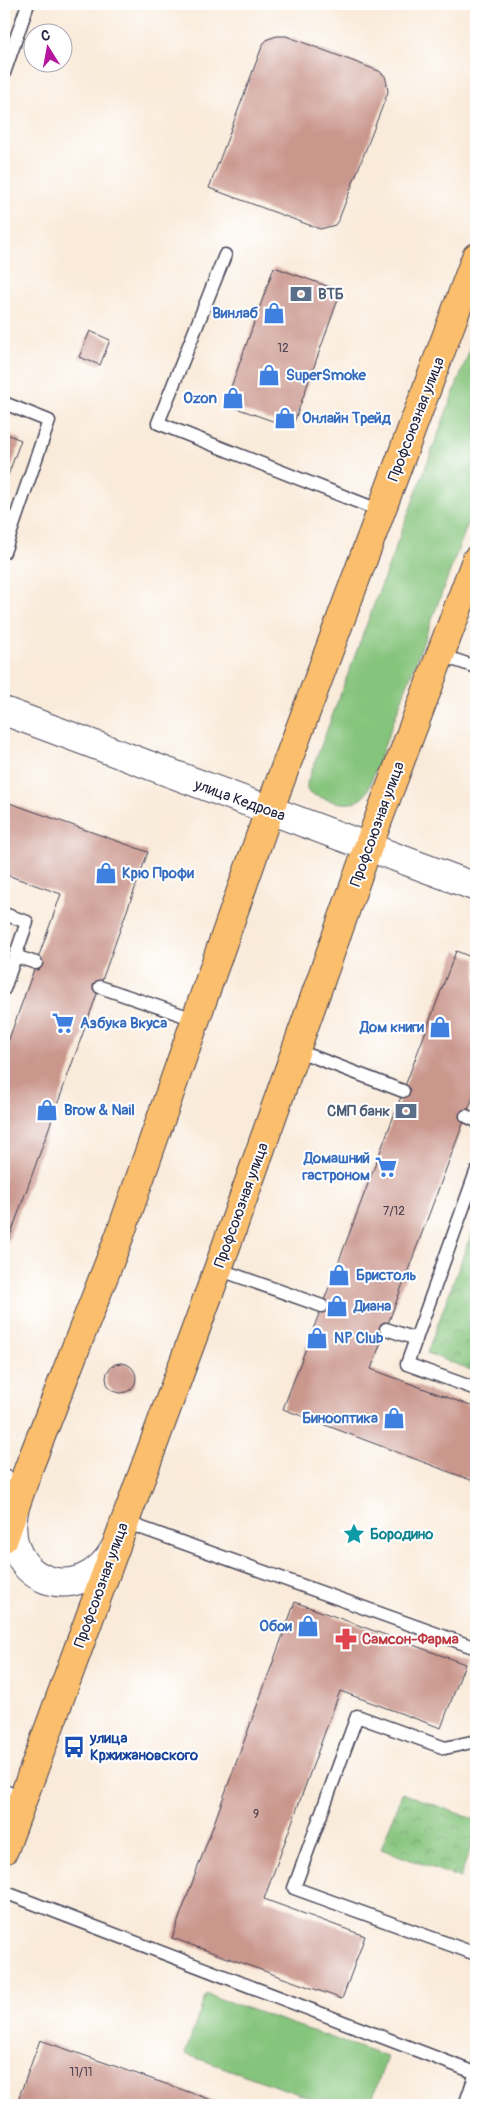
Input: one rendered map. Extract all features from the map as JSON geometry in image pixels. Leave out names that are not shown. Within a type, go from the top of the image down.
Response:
[{"type":"main road","name":"Профсоюзная улица","points":[[4,1538],[14,1510],[13,1480],[120,1236],[269,810],[476,257]]},
{"type":"main road","name":"Профсоюзная улица","points":[[5,1846],[218,1269],[368,847],[476,560]]},
{"type":"street","name":"улица Кедрова","points":[[4,712],[476,887]]},
{"type":"street","points":[[14,1510],[11,1525],[12,1540],[17,1555],[26,1567],[38,1576],[61,1582],[83,1580],[97,1572],[108,1561],[115,1548]]},
{"type":"street","points":[[4,1799],[9,1812],[10,1827],[5,1846]]},
{"type":"lane","points":[[4,73],[28,4]]},
{"type":"lane","points":[[225,255],[158,423],[381,511]]},
{"type":"lane","points":[[4,403],[49,422],[4,552]]},
{"type":"lane","points":[[440,655],[476,668]]},
{"type":"lane","points":[[4,914],[27,922],[4,989]]},
{"type":"lane","points":[[15,956],[36,963]]},
{"type":"lane","points":[[100,987],[197,1020]]},
{"type":"lane","points":[[296,1050],[403,1091]]},
{"type":"lane","points":[[476,1172],[407,1364],[476,1389]]},
{"type":"lane","points":[[218,1269],[322,1306]]},
{"type":"lane","points":[[386,1329],[416,1339]]},
{"type":"lane","points":[[125,1522],[476,1648]]},
{"type":"lane","points":[[476,1741],[445,1748],[357,1716],[294,1888],[476,1954]]},
{"type":"lane","points":[[4,1892],[476,2073],[465,2105]]},
{"type":"green space","points":[[476,333],[476,502],[367,792],[362,798],[348,803],[341,803],[310,794],[307,790],[307,783]]},
{"type":"green space","points":[[476,1221],[476,1372],[427,1353]]},
{"type":"green space","points":[[402,1793],[476,1820],[476,1832],[460,1878],[381,1849]]},
{"type":"green space","points":[[206,1994],[387,2057],[370,2105],[330,2105],[185,2054]]},
{"type":"building","points":[[286,36],[379,71],[385,76],[387,84],[388,92],[339,219],[335,225],[320,229],[209,188],[263,44],[268,39]]},
{"type":"building","points":[[274,267],[341,291],[292,428],[225,404]]},
{"type":"building","points":[[90,331],[110,340],[100,365],[79,357]]},
{"type":"building","points":[[4,433],[21,440],[4,486]]},
{"type":"building","points":[[4,801],[148,852],[4,1253],[4,1053],[61,894],[4,874]]},
{"type":"building","points":[[456,951],[476,959],[476,1089],[371,1369],[476,1408],[476,1482],[283,1409]]},
{"type":"building","points":[[121,1363],[132,1367],[136,1378],[132,1389],[121,1393],[110,1389],[106,1378],[110,1367]]},
{"type":"building","points":[[295,1602],[465,1664],[441,1728],[340,1691],[264,1899],[365,1936],[342,1999],[172,1938]]},
{"type":"building","points":[[40,2040],[226,2105],[16,2105]]},
{"type":"place","name":"ВТБ","points":[[301,294]]},
{"type":"place","name":"Винлаб","points":[[274,313]]},
{"type":"place","name":"SuperSmoke","points":[[269,375]]},
{"type":"place","name":"Ozon","points":[[233,398]]},
{"type":"place","name":"Онлайн Трейд","points":[[285,418]]},
{"type":"place","name":"Крю Профи","points":[[106,873]]},
{"type":"place","name":"Азбука Вкуса","points":[[63,1023]]},
{"type":"place","name":"Дом книги","points":[[440,1027]]},
{"type":"place","name":"Brow & Nail","points":[[47,1110]]},
{"type":"place","name":"СМП банк","points":[[406,1111]]},
{"type":"place","name":"Домашний гастроном","points":[[386,1167]]},
{"type":"place","name":"Бристоль","points":[[339,1275]]},
{"type":"place","name":"Диана","points":[[337,1306]]},
{"type":"place","name":"NP Club","points":[[317,1338]]},
{"type":"place","name":"Бинооптика","points":[[394,1418]]},
{"type":"place","name":"Бородино","points":[[354,1534]]},
{"type":"place","name":"Обои","points":[[308,1626]]},
{"type":"place","name":"Самсон-Фарма","points":[[346,1639]]},
{"type":"place","name":"улица Кржижановского","points":[[74,1747]]}]
